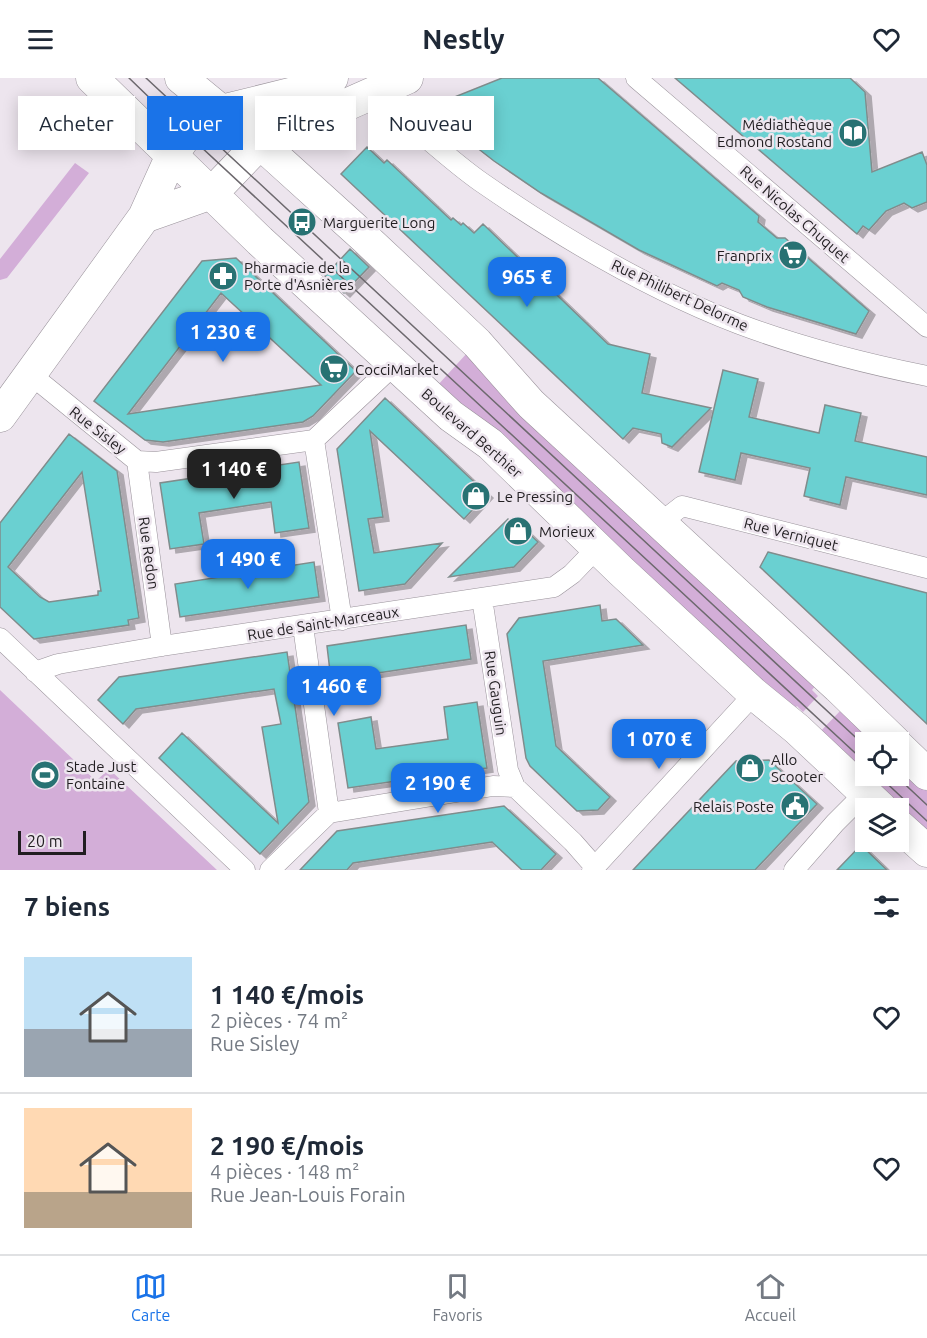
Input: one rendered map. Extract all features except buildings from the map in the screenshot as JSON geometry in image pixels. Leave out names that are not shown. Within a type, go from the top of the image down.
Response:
[{"type":"main road","name":"Boulevard Berthier","points":[[92,78],[260,241],[451,416],[490,444],[597,548],[870,798]]},
{"type":"main road","points":[[243,106],[294,93],[332,78]]},
{"type":"main road","points":[[356,100],[406,78]]},
{"type":"main road","points":[[194,82],[207,96]]},
{"type":"main road","points":[[243,129],[255,139]]},
{"type":"main road","points":[[144,217],[212,193],[255,148]]},
{"type":"main road","points":[[0,416],[144,217],[176,150]]},
{"type":"main road","points":[[268,150],[477,343],[531,404],[885,732]]},
{"type":"main road","points":[[909,757],[927,774]]},
{"type":"main road","points":[[909,835],[927,851]]},
{"type":"street","name":"Rue Nicolas Chuquet","points":[[636,78],[927,327]]},
{"type":"street","name":"Rue Philibert Delorme","points":[[378,90],[394,111],[479,181],[586,249],[656,286],[739,324],[800,345],[927,376]]},
{"type":"street","points":[[342,620],[314,440],[395,363]]},
{"type":"street","name":"Rue Sisley","points":[[30,374],[137,460],[156,462],[314,440]]},
{"type":"street","name":"Rue Redon","points":[[137,460],[162,646]]},
{"type":"street","name":"Rue Verniquet","points":[[660,523],[682,506],[927,568]]},
{"type":"street","name":"Rue de Saint-Marceaux","points":[[35,672],[58,664],[162,646],[554,587],[572,574],[597,548]]},
{"type":"street","name":"Rue Gauguin","points":[[482,598],[508,770],[515,787]]},
{"type":"street","points":[[303,626],[328,813]]},
{"type":"street","points":[[0,638],[245,870]]},
{"type":"street","points":[[270,870],[328,813],[493,786],[515,787],[573,842],[594,868],[754,694]]},
{"type":"street","points":[[794,870],[835,823],[855,811]]},
{"type":"shaded area","points":[[75,163],[89,173],[7,278],[0,280],[0,259]]},
{"type":"shaded area","points":[[468,352],[816,685],[812,690],[818,696],[803,712],[797,706],[792,711],[437,386]]},
{"type":"shaded area","name":"Stade Just Fontaine","points":[[0,690],[96,781],[109,769],[217,870],[0,870]]},
{"type":"shaded area","points":[[841,710],[865,732],[855,732],[855,769],[818,734]]},
{"type":"shaded area","points":[[909,774],[927,791],[927,837],[909,820],[909,798],[886,798],[873,786],[909,786]]},
{"type":"tram line","points":[[129,78],[855,753]]},
{"type":"tram line","points":[[146,78],[855,737]]},
{"type":"tram line","points":[[890,786],[927,821]]},
{"type":"tram line","points":[[907,786],[927,805]]},
{"type":"place","name":"Médiathèque Edmond Rostand","points":[[853,133]]},
{"type":"place","name":"Marguerite Long","points":[[302,222]]},
{"type":"place","name":"Franprix","points":[[793,255]]},
{"type":"place","name":"Pharmacie de la Porte d'Asnières","points":[[223,276]]},
{"type":"place","name":"CocciMarket","points":[[334,369]]},
{"type":"place","name":"Le Pressing","points":[[476,496]]},
{"type":"place","name":"Morieux","points":[[518,531]]},
{"type":"place","name":"Allo Scooter","points":[[750,768]]},
{"type":"place","name":"Stade Just Fontaine","points":[[45,775]]},
{"type":"place","name":"Relais Poste","points":[[795,806]]}]
